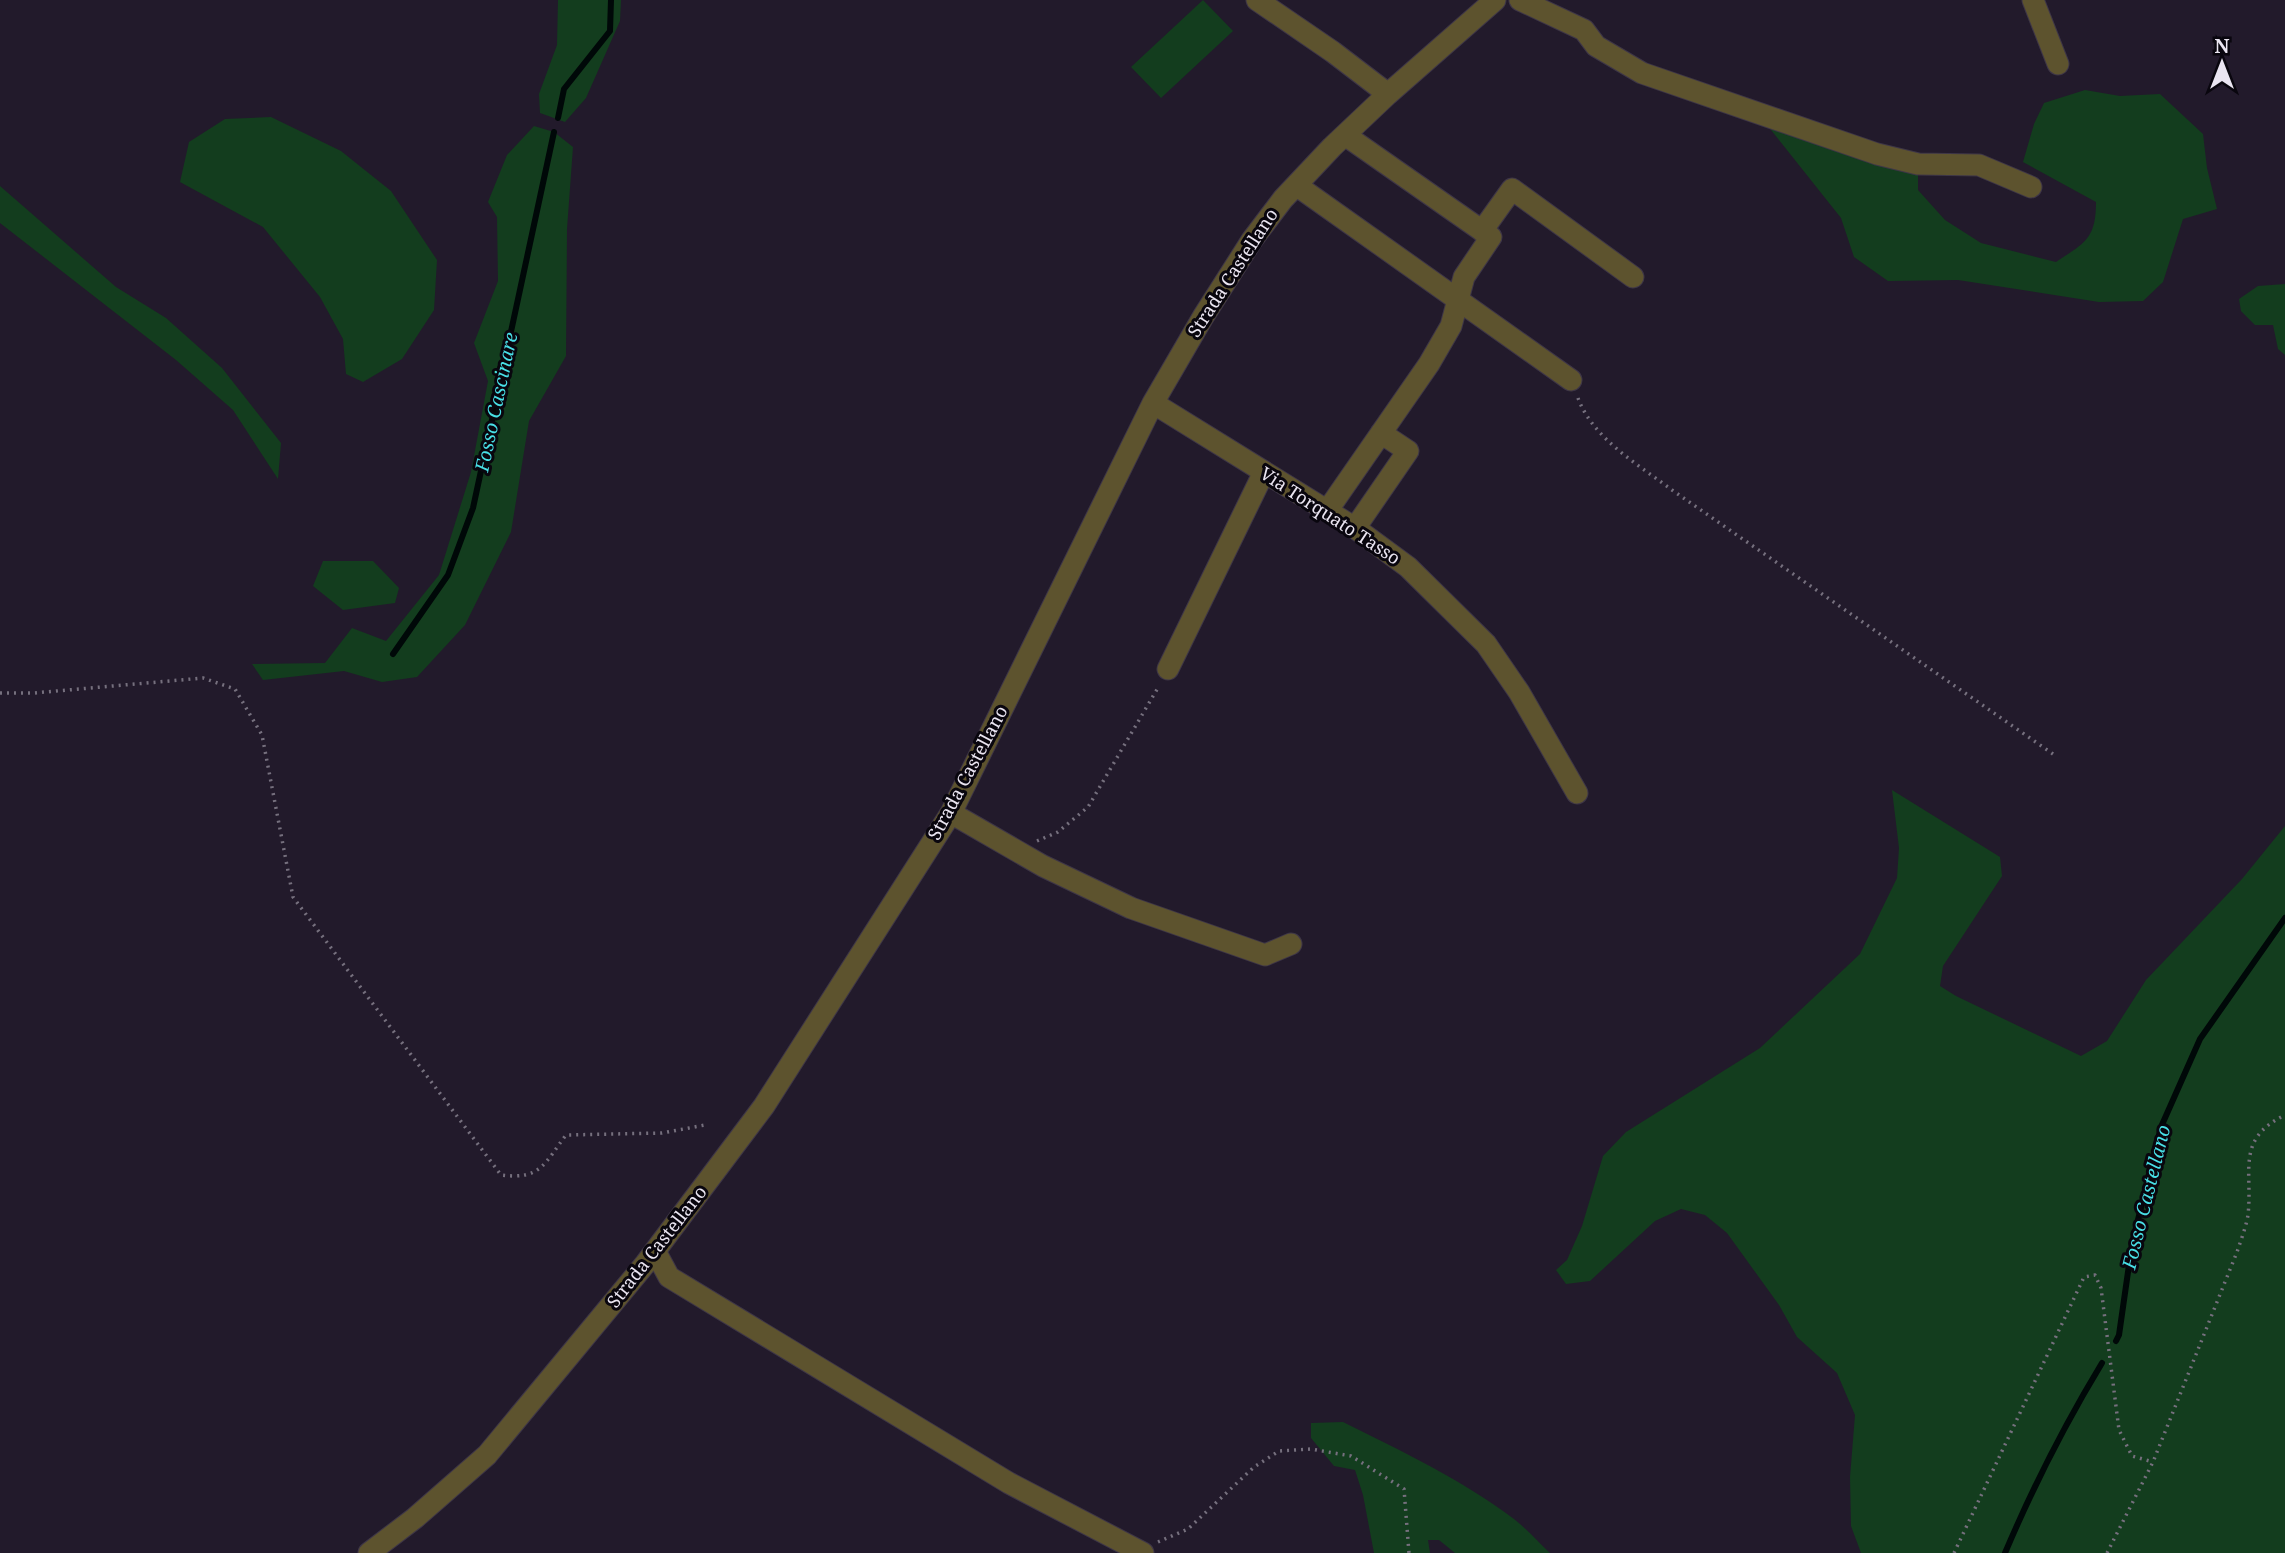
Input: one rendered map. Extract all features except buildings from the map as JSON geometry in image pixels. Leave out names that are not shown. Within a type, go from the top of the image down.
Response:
[{"type":"street","name":"Strada Castellano","points":[[369,1553],[415,1518],[487,1455],[655,1251],[779,1084],[951,813],[1153,403],[1241,256],[1283,199],[1345,135],[1494,0]]},
{"type":"street","points":[[1520,0],[1584,30],[1597,46],[1642,73],[1877,154],[1917,164],[1979,165],[2031,187]]},
{"type":"street","points":[[2033,0],[2058,64]]},
{"type":"street","points":[[1264,1],[1388,94]]},
{"type":"street","points":[[1327,511],[1440,345],[1451,326],[1464,277],[1491,237],[1345,135]]},
{"type":"street","points":[[1296,185],[1571,380]]},
{"type":"street","points":[[1482,230],[1512,189],[1633,277]]},
{"type":"street","name":"Via Torquato Tasso","points":[[1153,403],[1354,528],[1408,567],[1486,644],[1519,692],[1577,793]]},
{"type":"street","points":[[1354,528],[1408,451],[1381,433]]},
{"type":"street","points":[[1168,669],[1264,472]]},
{"type":"street","points":[[951,813],[1043,866],[1131,908],[1265,955],[1291,944]]},
{"type":"street","points":[[655,1251],[669,1277],[1009,1483],[1137,1550]]},
{"type":"path","points":[[1571,380],[1582,411],[1612,444],[1672,490],[2053,754]]},
{"type":"path","points":[[1007,846],[1036,842],[1058,832],[1088,807],[1168,669]]},
{"type":"path","points":[[0,693],[34,693],[203,678],[235,689],[262,735],[293,897],[501,1175],[519,1177],[537,1173],[566,1135],[663,1133],[705,1125]]},
{"type":"path","points":[[2107,1553],[2153,1462],[2248,1218],[2248,1172],[2252,1146],[2258,1133],[2285,1115]]},
{"type":"path","points":[[1954,1553],[2084,1277],[2095,1275],[2101,1288],[2119,1430],[2132,1456],[2153,1462]]},
{"type":"path","points":[[1137,1550],[1188,1529],[1254,1468],[1279,1451],[1311,1450],[1351,1456],[1404,1489],[1409,1553]]},
{"type":"green space","points":[[558,0],[621,0],[620,21],[586,98],[565,122],[540,113],[539,94],[557,45]]},
{"type":"green space","points":[[1203,0],[1233,31],[1161,98],[1131,67]]},
{"type":"green space","points":[[2085,90],[2120,96],[2160,94],[2203,134],[2207,168],[2217,209],[2183,219],[2163,282],[2143,301],[2099,302],[1958,280],[1888,281],[1854,257],[1841,218],[1763,120],[1918,173],[1918,190],[1945,220],[1981,243],[2056,262],[2081,245],[2091,233],[2096,202],[2023,162],[2034,124],[2044,103]]},
{"type":"green space","points":[[271,117],[341,151],[391,191],[437,260],[434,310],[402,359],[363,382],[346,374],[343,339],[320,297],[263,227],[180,182],[189,142],[225,119]]},
{"type":"green space","points":[[534,126],[554,132],[573,147],[567,229],[566,356],[529,421],[511,532],[465,625],[417,677],[382,682],[344,671],[263,680],[252,664],[325,663],[352,628],[386,641],[439,575],[471,472],[488,381],[474,343],[498,281],[497,217],[488,202],[507,155]]},
{"type":"green space","points":[[0,186],[116,287],[166,318],[222,368],[281,443],[278,479],[233,410],[176,360],[0,223]]},
{"type":"green space","points":[[2285,284],[2285,355],[2278,349],[2273,325],[2255,325],[2241,311],[2239,299],[2258,286]]},
{"type":"green space","points":[[323,561],[373,561],[399,588],[395,603],[343,610],[313,586]]},
{"type":"green space","points":[[1892,790],[2000,857],[2002,876],[1943,966],[1940,986],[2081,1056],[2107,1041],[2146,980],[2242,879],[2285,826],[2285,1553],[1861,1553],[1851,1526],[1850,1477],[1855,1415],[1837,1373],[1797,1337],[1779,1305],[1727,1233],[1705,1215],[1681,1209],[1655,1221],[1590,1281],[1566,1284],[1556,1270],[1567,1260],[1582,1226],[1603,1156],[1626,1132],[1760,1048],[1860,954],[1897,878],[1899,848]]},
{"type":"green space","points":[[1343,1422],[1474,1491],[1514,1519],[1550,1553],[1455,1553],[1439,1540],[1428,1540],[1430,1553],[1374,1553],[1363,1495],[1355,1470],[1334,1466],[1311,1438],[1311,1423]]},
{"type":"waterway","name":"Fosso Cascinare","points":[[558,118],[564,89],[610,31],[611,0]]},
{"type":"waterway","name":"Fosso Cascinare","points":[[393,654],[448,575],[473,508],[554,132]]},
{"type":"waterway","name":"Fosso Castellano","points":[[2116,1341],[2132,1244],[2161,1127],[2200,1039],[2285,918]]},
{"type":"waterway","name":"Fosso Castellano","points":[[2005,1553],[2050,1456],[2102,1363]]}]
